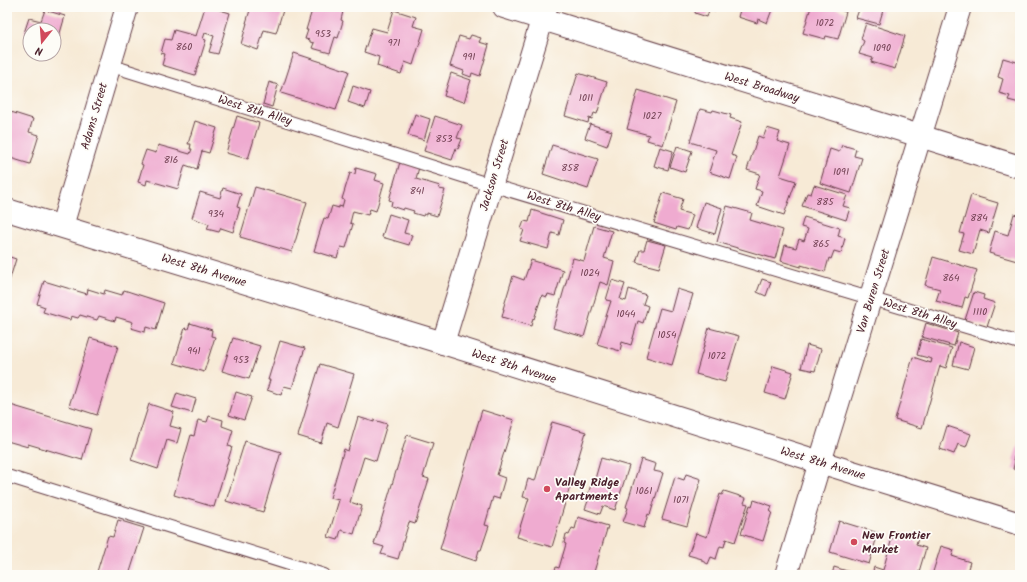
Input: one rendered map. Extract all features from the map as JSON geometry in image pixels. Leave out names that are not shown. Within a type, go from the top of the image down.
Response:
[{"type":"street","name":"Adams Street","points":[[62,226],[127,7]]},
{"type":"street","name":"West Broadway","points":[[504,7],[544,13],[920,136],[1020,167]]},
{"type":"street","name":"Van Buren Street","points":[[786,575],[960,7]]},
{"type":"street","name":"Jackson Street","points":[[443,343],[544,13]]},
{"type":"street","name":"West 8th Avenue","points":[[7,210],[443,343],[1020,524]]},
{"type":"lane","name":"West 8th Alley","points":[[110,65],[491,185],[1020,343]]},
{"type":"lane","points":[[7,476],[324,575]]},
{"type":"building","points":[[45,7],[63,7],[61,12]]},
{"type":"building","points":[[205,7],[230,13],[218,54],[209,52],[214,36],[205,33],[203,39],[206,40],[195,75],[162,65],[165,54],[161,53],[165,39],[171,40],[174,30],[196,36]]},
{"type":"building","points":[[251,7],[284,7],[276,33],[264,30],[258,50],[241,44]]},
{"type":"building","points":[[313,7],[344,7],[341,20],[343,21],[338,38],[335,37],[330,53],[312,48],[314,43],[305,39],[308,30],[306,30]]},
{"type":"building","points":[[696,7],[717,7],[715,12],[709,10],[707,17],[695,13]]},
{"type":"building","points":[[730,7],[773,7],[767,23],[758,19],[757,23],[738,17],[740,10]]},
{"type":"building","points":[[811,7],[831,7],[846,12],[838,39],[826,36],[825,39],[803,33]]},
{"type":"building","points":[[860,7],[884,7],[879,24],[856,18]]},
{"type":"building","points":[[45,10],[65,16],[62,26],[62,22],[28,22],[29,18],[41,21]]},
{"type":"building","points":[[394,10],[416,17],[413,26],[424,29],[413,65],[405,62],[401,74],[377,66],[379,57],[364,52],[372,28],[387,32]]},
{"type":"building","points":[[866,23],[905,36],[895,69],[871,62],[873,58],[859,54],[864,41],[861,39]]},
{"type":"building","points":[[471,35],[481,38],[479,42],[489,45],[480,76],[472,73],[471,77],[463,74],[464,71],[450,66],[459,36],[469,39]]},
{"type":"building","points":[[294,53],[349,71],[336,110],[281,93]]},
{"type":"building","points":[[1003,58],[1020,63],[1020,103],[1008,100],[1010,96],[999,93],[1003,79],[998,77]]},
{"type":"building","points":[[451,73],[471,80],[464,102],[444,96]]},
{"type":"building","points":[[578,73],[607,82],[597,114],[594,113],[592,119],[589,118],[588,123],[565,116]]},
{"type":"building","points":[[269,82],[278,85],[272,107],[263,104]]},
{"type":"building","points":[[353,86],[370,92],[365,108],[348,102]]},
{"type":"building","points":[[638,90],[676,102],[663,145],[647,140],[649,135],[627,129]]},
{"type":"building","points":[[700,109],[712,112],[713,110],[731,115],[730,118],[742,122],[731,155],[737,157],[730,179],[709,172],[716,150],[690,142]]},
{"type":"building","points":[[11,112],[33,119],[29,132],[39,135],[30,164],[7,157],[7,126]]},
{"type":"building","points":[[415,114],[430,119],[424,140],[408,135]]},
{"type":"building","points":[[237,116],[259,123],[248,159],[226,153]]},
{"type":"building","points":[[435,116],[462,125],[457,138],[462,139],[458,149],[456,148],[452,160],[424,151]]},
{"type":"building","points":[[195,121],[217,128],[209,153],[202,151],[197,169],[185,165],[178,189],[147,180],[146,185],[138,182],[143,165],[141,164],[146,150],[156,153],[158,145],[190,154],[192,149],[190,149],[191,144],[188,144]]},
{"type":"building","points":[[590,124],[612,131],[607,146],[585,138]]},
{"type":"building","points":[[767,128],[780,132],[777,141],[790,145],[780,176],[796,181],[784,215],[757,206],[762,191],[755,189],[760,174],[747,170],[758,136],[763,138]]},
{"type":"building","points":[[552,145],[598,159],[588,189],[543,174]]},
{"type":"building","points":[[842,145],[856,149],[854,156],[862,158],[851,193],[820,183],[830,149],[839,152]]},
{"type":"building","points":[[677,146],[692,151],[685,172],[670,167]]},
{"type":"building","points":[[660,147],[673,151],[668,170],[654,166]]},
{"type":"building","points":[[400,162],[419,167],[416,179],[440,186],[439,189],[445,190],[437,216],[427,213],[427,215],[424,214],[423,216],[413,213],[414,211],[404,208],[403,210],[391,206],[392,201],[389,200]]},
{"type":"building","points":[[356,168],[377,174],[375,180],[384,183],[376,211],[370,209],[368,215],[353,211],[350,223],[353,224],[346,248],[341,247],[337,258],[314,251],[324,218],[328,219],[332,206],[339,208],[339,206],[342,207],[344,200],[342,199],[350,173],[355,174]]},
{"type":"building","points":[[814,185],[847,195],[843,206],[850,208],[846,220],[802,206],[807,193],[811,194]]},
{"type":"building","points":[[255,187],[307,202],[292,252],[240,237]]},
{"type":"building","points":[[223,188],[241,194],[237,207],[240,208],[233,232],[221,228],[219,232],[207,229],[209,224],[192,218],[200,192],[220,198]]},
{"type":"building","points":[[663,193],[683,199],[679,211],[693,215],[688,230],[677,227],[676,230],[654,223]]},
{"type":"building","points":[[971,195],[998,203],[989,233],[980,230],[973,254],[959,250],[964,234],[960,233]]},
{"type":"building","points":[[704,202],[722,208],[715,234],[696,228]]},
{"type":"building","points":[[727,206],[752,213],[750,220],[783,230],[775,259],[717,242]]},
{"type":"building","points":[[532,210],[563,220],[559,235],[552,233],[548,249],[520,241],[524,230],[521,229],[524,221],[529,222]]},
{"type":"building","points":[[389,214],[408,220],[404,233],[412,235],[409,245],[382,237]]},
{"type":"building","points":[[1014,214],[1020,216],[1020,249],[1017,261],[989,253],[995,231],[1008,235]]},
{"type":"building","points":[[804,217],[840,228],[838,236],[845,238],[841,253],[834,251],[831,259],[829,258],[825,272],[781,261],[785,245],[796,248],[799,239],[804,241],[808,229],[801,227]]},
{"type":"building","points":[[594,226],[612,231],[604,258],[614,261],[608,285],[600,282],[584,337],[553,328],[573,258],[584,261]]},
{"type":"building","points":[[647,240],[666,245],[659,268],[636,262],[640,250],[644,250]]},
{"type":"building","points":[[7,256],[16,259],[7,288]]},
{"type":"building","points":[[933,257],[977,270],[968,298],[965,297],[962,308],[936,301],[940,289],[925,285]]},
{"type":"building","points":[[531,260],[563,270],[555,296],[548,294],[547,297],[542,295],[531,326],[502,317],[513,276],[524,280]]},
{"type":"building","points":[[762,279],[771,282],[766,296],[757,292]]},
{"type":"building","points":[[612,280],[625,284],[620,299],[626,301],[629,289],[646,295],[643,304],[648,306],[643,323],[638,321],[631,345],[622,342],[620,351],[597,344],[611,301],[606,300]]},
{"type":"building","points":[[44,281],[87,294],[88,289],[104,294],[105,290],[122,295],[124,290],[164,303],[156,330],[146,327],[145,332],[131,328],[133,322],[116,317],[115,321],[99,316],[97,320],[80,315],[78,318],[71,316],[70,320],[43,312],[45,307],[37,304]]},
{"type":"building","points":[[677,289],[693,294],[672,365],[646,357],[660,308],[671,311]]},
{"type":"building","points":[[974,292],[984,295],[983,299],[995,303],[987,327],[965,320]]},
{"type":"building","points":[[190,323],[212,330],[211,336],[215,337],[204,372],[174,363],[185,328],[188,329]]},
{"type":"building","points":[[926,323],[958,333],[954,346],[922,337]]},
{"type":"building","points":[[709,328],[739,336],[725,382],[696,374]]},
{"type":"building","points":[[90,338],[118,346],[97,415],[69,406]]},
{"type":"building","points":[[233,338],[260,346],[249,379],[222,371]]},
{"type":"building","points":[[921,339],[952,348],[946,368],[940,366],[922,428],[895,420],[913,357],[931,363],[932,359],[917,355]]},
{"type":"building","points":[[280,341],[305,348],[292,388],[284,386],[281,395],[267,390],[270,380],[268,380]]},
{"type":"building","points":[[959,342],[974,347],[968,369],[953,365]]},
{"type":"building","points":[[807,345],[821,349],[815,371],[801,368]]},
{"type":"building","points":[[320,364],[354,374],[338,427],[327,423],[321,443],[298,436]]},
{"type":"building","points":[[773,366],[793,372],[785,399],[765,393]]},
{"type":"building","points":[[236,392],[252,397],[244,420],[229,415]]},
{"type":"building","points":[[177,393],[196,399],[192,413],[172,407]]},
{"type":"building","points":[[7,404],[91,429],[82,460],[28,444],[28,447],[7,441]]},
{"type":"building","points":[[149,404],[174,412],[170,426],[181,429],[177,443],[167,440],[158,469],[131,460]]},
{"type":"building","points":[[482,410],[514,420],[497,475],[505,478],[499,499],[493,497],[485,525],[489,526],[476,561],[440,549]]},
{"type":"building","points":[[209,416],[223,420],[222,426],[233,430],[228,446],[232,447],[214,507],[174,495],[191,435],[194,436],[198,420],[207,422]]},
{"type":"building","points":[[358,417],[387,424],[376,461],[364,457],[350,502],[362,506],[354,534],[341,530],[338,540],[328,537],[339,500],[330,498],[344,449],[348,451]]},
{"type":"building","name":"Valley Ridge Apartments","points":[[552,422],[586,432],[552,547],[517,537],[529,498],[523,497],[528,479],[535,481]]},
{"type":"building","points":[[947,426],[971,434],[966,447],[958,444],[954,454],[940,449]]},
{"type":"building","points":[[407,435],[433,443],[423,477],[429,479],[415,524],[409,522],[398,559],[381,554],[384,547],[374,544]]},
{"type":"building","points":[[1020,439],[1020,471],[1013,469],[1015,461],[1013,460]]},
{"type":"building","points":[[245,441],[281,452],[263,512],[226,501]]},
{"type":"building","points":[[601,458],[629,466],[615,510],[603,506],[600,514],[585,509],[588,501],[586,500],[591,485],[593,486]]},
{"type":"building","points":[[641,459],[656,464],[654,471],[663,473],[650,515],[648,514],[644,528],[623,522],[628,508],[626,507]]},
{"type":"building","points":[[686,474],[701,479],[687,526],[662,519],[675,477],[684,480]]},
{"type":"building","points":[[724,491],[746,498],[744,503],[748,504],[735,542],[726,539],[724,547],[720,546],[716,559],[711,557],[708,564],[702,561],[702,559],[688,555],[696,533],[707,537],[720,494],[722,495]]},
{"type":"building","points":[[754,500],[772,506],[770,512],[772,512],[763,541],[741,534],[750,505],[752,506]]},
{"type":"building","points":[[578,517],[608,526],[593,575],[554,575],[556,567],[559,568],[566,544],[564,543],[566,534],[569,535],[572,528],[575,529]]},
{"type":"building","points":[[118,520],[144,528],[129,575],[96,575],[108,536],[113,537]]},
{"type":"building","name":"New Frontier Market","points":[[839,521],[878,533],[869,564],[830,552]]},
{"type":"building","points":[[894,531],[918,538],[916,545],[926,548],[918,575],[872,575],[874,567],[883,570]]},
{"type":"building","points":[[941,546],[954,550],[952,556],[970,562],[966,575],[932,575]]},
{"type":"building","points":[[834,567],[860,575],[832,575]]},
{"type":"place","name":"Valley Ridge Apartments","points":[[547,489]]},
{"type":"place","name":"New Frontier Market","points":[[854,542]]}]
